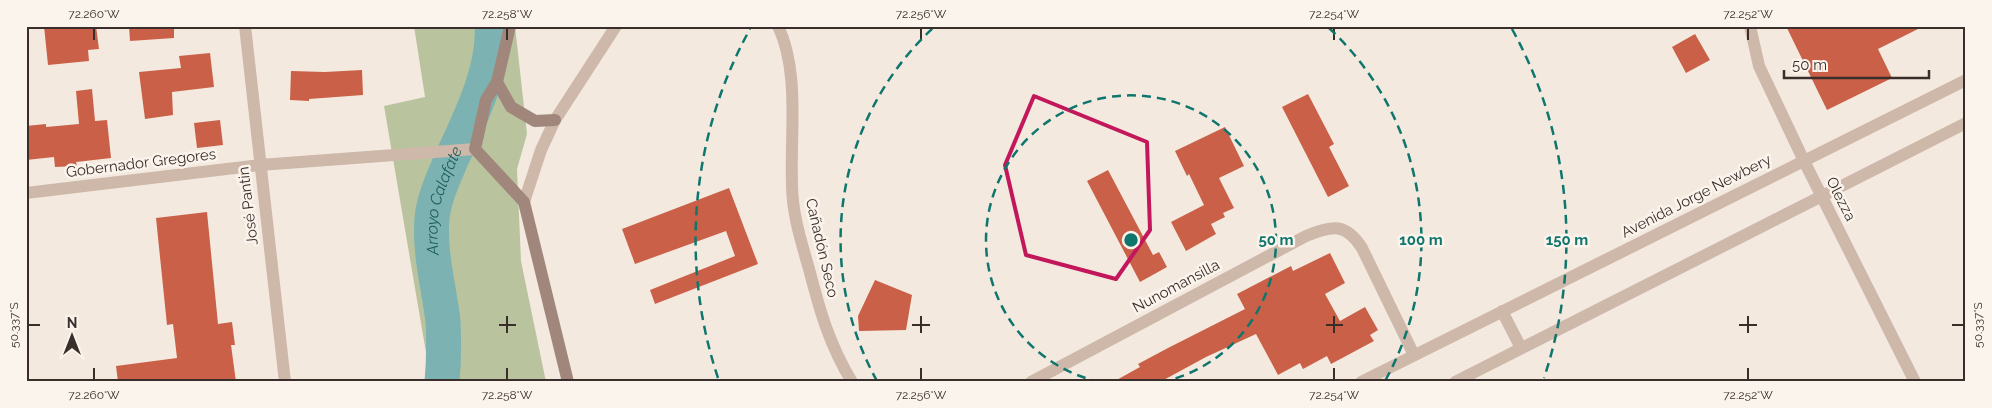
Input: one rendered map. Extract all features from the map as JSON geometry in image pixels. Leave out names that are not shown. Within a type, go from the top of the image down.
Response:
[{"type":"main road","points":[[510,26],[497,82],[486,100],[474,148],[524,202],[568,382]]},
{"type":"main road","points":[[497,82],[511,107],[535,121],[554,120]]},
{"type":"street","name":"José Pantin","points":[[245,26],[285,382]]},
{"type":"street","points":[[524,202],[541,150],[554,120],[616,26]]},
{"type":"street","name":"Cañadón Seco","points":[[778,26],[789,56],[791,78],[792,186],[795,217],[826,330],[838,358],[852,382]]},
{"type":"street","name":"Olezza","points":[[1750,26],[1759,66],[1804,161],[1915,382]]},
{"type":"street","name":"Avenida Jorge Newbery","points":[[1361,382],[1966,80]]},
{"type":"street","points":[[1455,382],[1966,124]]},
{"type":"street","name":"Gobernador Gregores","points":[[26,193],[260,165],[474,148]]},
{"type":"street","name":"Nunomansilla","points":[[1031,382],[1306,236],[1330,228],[1348,231],[1362,248],[1414,355]]},
{"type":"street","points":[[1502,311],[1521,348]]},
{"type":"highlighted area","points":[[1034,96],[1147,142],[1150,230],[1116,279],[1026,255],[1005,165]]},
{"type":"green space","points":[[414,26],[515,26],[527,134],[517,169],[521,261],[546,382],[431,382],[384,106],[425,97]]},
{"type":"building","points":[[44,26],[96,26],[99,49],[88,50],[89,61],[48,65]]},
{"type":"building","points":[[129,26],[174,26],[174,38],[130,41]]},
{"type":"building","points":[[1786,26],[1924,26],[1878,49],[1892,78],[1827,110]]},
{"type":"building","points":[[1695,34],[1710,60],[1686,73],[1672,47]]},
{"type":"building","points":[[210,53],[214,87],[172,92],[173,115],[145,119],[139,72],[181,68],[179,56]]},
{"type":"building","points":[[362,70],[363,95],[309,99],[309,101],[290,100],[291,71]]},
{"type":"building","points":[[92,89],[95,121],[107,120],[111,158],[76,162],[77,166],[55,167],[54,157],[26,160],[26,126],[46,124],[46,127],[79,124],[76,91]]},
{"type":"building","points":[[1308,94],[1334,144],[1329,147],[1349,186],[1328,197],[1282,107]]},
{"type":"building","points":[[220,120],[223,145],[197,148],[194,123]]},
{"type":"building","points":[[1225,127],[1244,166],[1219,178],[1234,208],[1223,213],[1225,217],[1211,224],[1216,234],[1186,251],[1171,222],[1204,205],[1175,151]]},
{"type":"building","points":[[1108,170],[1153,255],[1159,252],[1167,267],[1140,282],[1087,181]]},
{"type":"building","points":[[729,188],[758,264],[655,304],[650,290],[735,256],[726,231],[635,264],[622,229]]},
{"type":"building","points":[[207,212],[218,324],[232,322],[235,345],[231,345],[236,382],[118,382],[116,366],[177,358],[173,324],[167,325],[156,218]]},
{"type":"building","points":[[1330,253],[1345,283],[1325,294],[1340,321],[1365,307],[1378,330],[1370,335],[1374,341],[1331,364],[1327,356],[1303,369],[1300,363],[1278,375],[1256,334],[1206,357],[1160,382],[1113,382],[1140,367],[1138,364],[1245,309],[1237,294],[1291,266],[1293,271]]},
{"type":"building","points":[[875,280],[912,295],[906,330],[859,331],[858,316]]},
{"type":"waterway","name":"Arroyo Calafate","points":[[442,382],[443,321],[433,257],[432,218],[439,189],[473,112],[485,77],[492,43],[492,26]]}]
